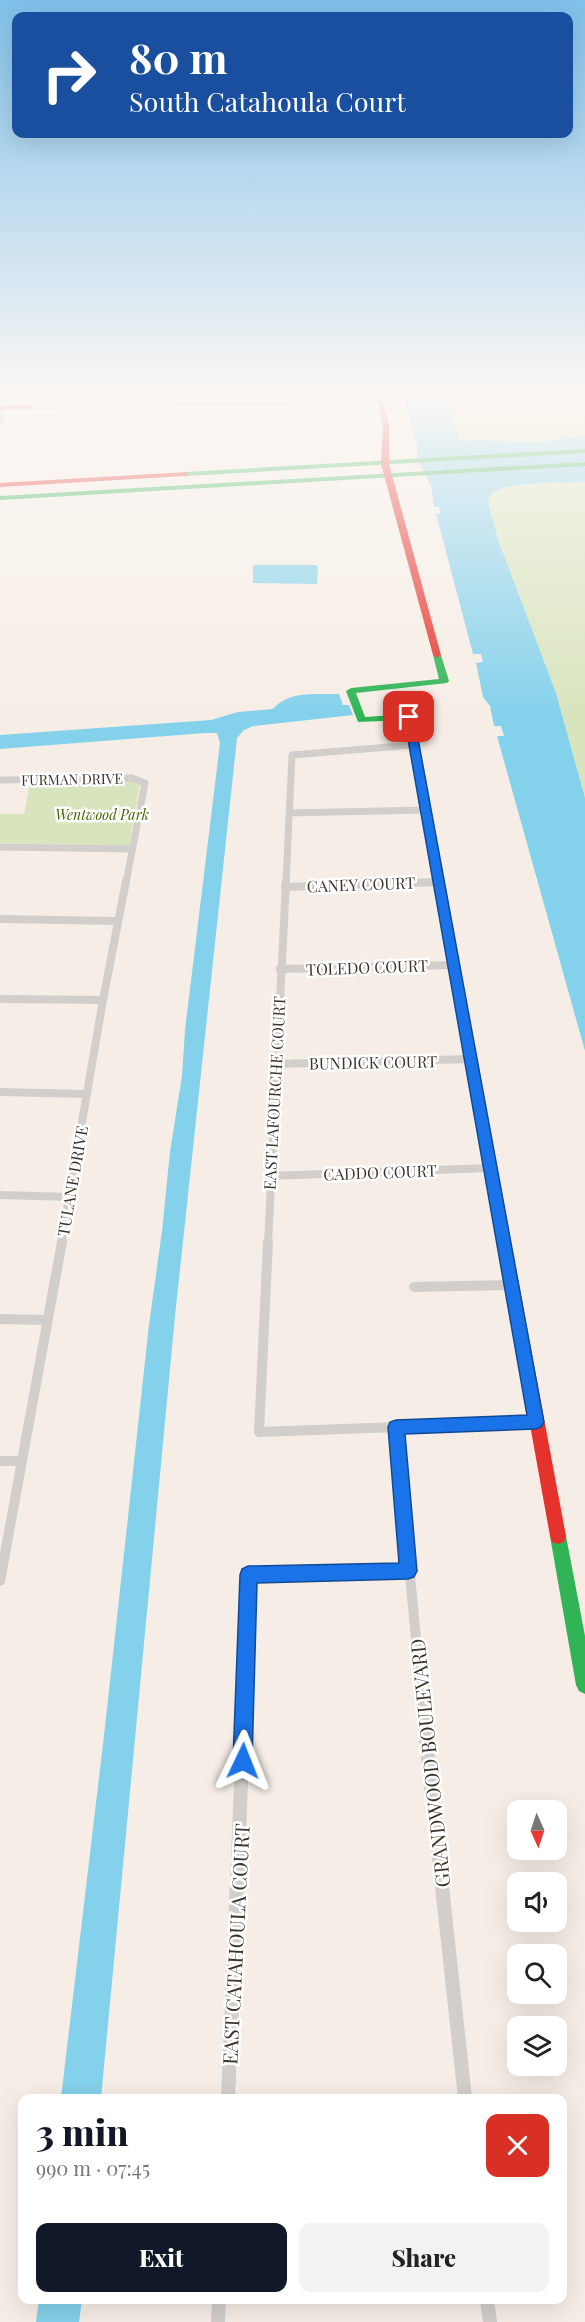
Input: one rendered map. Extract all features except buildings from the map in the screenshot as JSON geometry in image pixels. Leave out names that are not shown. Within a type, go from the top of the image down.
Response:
[{"type":"main road","points":[[395,498],[444,681],[351,691],[362,720],[409,717],[585,1685]]},
{"type":"street","name":"EAST LAFOURCHE COURT","points":[[396,1427],[258,1432],[269,1176],[292,755],[413,745]]},
{"type":"street","name":"FURMAN DRIVE","points":[[0,780],[132,778],[143,781]]},
{"type":"street","name":"TULANE DRIVE","points":[[0,1581],[70,1197],[103,1000],[145,786],[143,781]]},
{"type":"street","points":[[289,813],[425,810]]},
{"type":"street","points":[[0,847],[131,849]]},
{"type":"street","name":"CANEY COURT","points":[[285,887],[438,882]]},
{"type":"street","points":[[0,919],[118,921]]},
{"type":"street","name":"TOLEDO COURT","points":[[280,969],[454,965]]},
{"type":"street","points":[[0,999],[103,1000]]},
{"type":"street","name":"BUNDICK COURT","points":[[275,1064],[471,1059]]},
{"type":"street","points":[[0,1092],[87,1094]]},
{"type":"street","name":"CADDO COURT","points":[[269,1176],[490,1168]]},
{"type":"street","points":[[0,1195],[70,1197]]},
{"type":"street","points":[[414,1287],[511,1286]]},
{"type":"street","points":[[0,1319],[47,1320]]},
{"type":"street","points":[[396,1427],[536,1422]]},
{"type":"street","name":"GRANDWOOD BOULEVARD","points":[[396,1427],[408,1571],[465,2094]]},
{"type":"street","points":[[0,1461],[21,1461]]},
{"type":"street","name":"EAST CATAHOULA COURT","points":[[228,2094],[241,1808],[248,1575],[408,1571]]},
{"type":"street","points":[[218,2322],[219,2304]]},
{"type":"street","points":[[488,2304],[490,2322]]},
{"type":"green space","points":[[489,498],[585,498],[585,798],[556,693],[499,542],[488,503]]},
{"type":"green space","name":"Wentwood Park","points":[[138,781],[140,784],[129,846],[0,843],[0,814],[24,814],[30,783]]},
{"type":"water","points":[[433,498],[489,498],[488,503],[499,542],[556,693],[585,798],[585,1051],[497,736],[504,736],[501,726],[494,726],[490,706],[483,697],[476,663],[483,662],[481,654],[473,654],[436,514],[441,513],[439,507],[434,507]]},
{"type":"water","points":[[253,565],[316,565],[318,567],[317,584],[253,583]]},
{"type":"water","points":[[312,694],[339,694],[343,705],[349,705],[353,715],[253,726],[244,730],[237,738],[175,1316],[101,2094],[61,2094],[149,1325],[170,1152],[182,1076],[185,1030],[220,743],[217,733],[205,733],[0,749],[0,735],[211,720],[238,712],[273,709],[287,699]]},
{"type":"water","points":[[38,2304],[81,2304],[79,2322],[36,2322]]},
{"type":"traffic: fast","points":[[437,655],[444,681],[351,691],[361,720],[409,717],[509,1269]]},
{"type":"traffic: fast","points":[[558,1536],[585,1685]]},
{"type":"traffic: jam","points":[[394,498],[437,655]]},
{"type":"traffic: jam","points":[[509,1269],[558,1536]]},
{"type":"route","points":[[243,1761],[248,1575],[408,1571],[396,1427],[536,1422],[409,717]]}]
